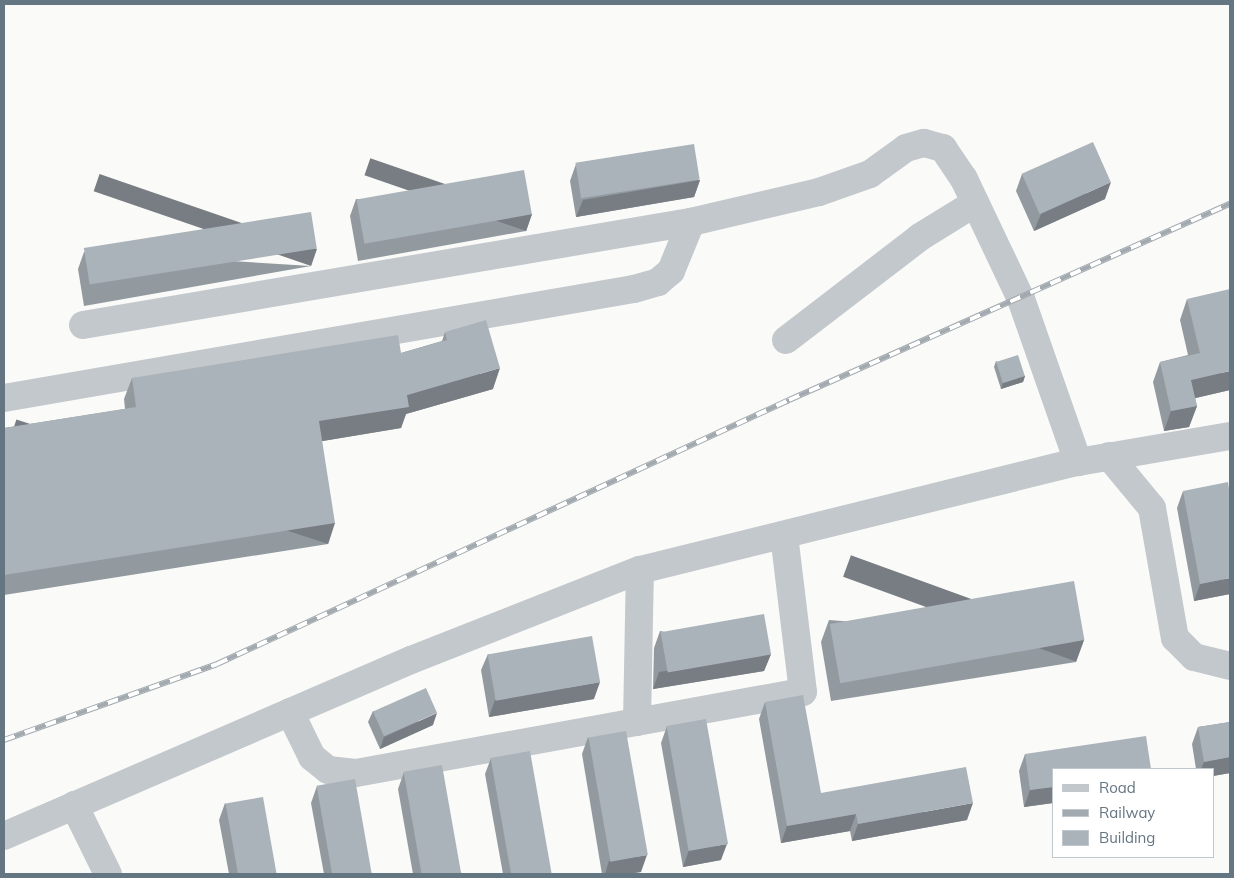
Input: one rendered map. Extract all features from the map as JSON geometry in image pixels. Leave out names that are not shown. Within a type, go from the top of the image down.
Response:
[{"type":"street","points":[[83,325],[691,222],[819,192],[870,174],[906,148],[924,143],[943,148],[975,203],[1021,298],[1078,462]]},
{"type":"street","points":[[786,340],[920,237],[975,203]]},
{"type":"street","points":[[4,398],[634,289],[658,282],[671,271],[691,222]]},
{"type":"street","points":[[4,836],[290,712],[640,570],[679,558],[784,536],[1078,462],[1230,436]]},
{"type":"street","points":[[1109,456],[1152,508],[1176,638],[1194,656],[1230,666]]},
{"type":"street","points":[[290,712],[312,756],[328,770],[356,773],[803,692],[784,536]]},
{"type":"street","points":[[636,722],[640,570]]},
{"type":"street","points":[[74,805],[108,874]]},
{"type":"building","points":[[1093,142],[1111,182],[1040,214],[1022,174]]},
{"type":"building","points":[[694,144],[700,180],[581,198],[575,163]]},
{"type":"building","points":[[524,170],[532,214],[364,244],[357,200]]},
{"type":"building","points":[[311,212],[317,249],[90,285],[84,248]]},
{"type":"building","points":[[1230,289],[1230,371],[1191,380],[1197,406],[1171,411],[1160,362],[1200,353],[1187,299]]},
{"type":"building","points":[[486,320],[500,368],[407,395],[409,407],[319,421],[335,523],[4,575],[4,428],[136,407],[132,378],[398,335],[401,353],[447,340],[445,332]]},
{"type":"building","points":[[1018,355],[1025,376],[1003,383],[996,362]]},
{"type":"building","points":[[1228,482],[1230,495],[1230,578],[1200,584],[1183,491]]},
{"type":"building","points":[[1074,581],[1084,640],[840,683],[830,624]]},
{"type":"building","points":[[764,614],[771,654],[668,673],[661,632]]},
{"type":"building","points":[[592,636],[600,682],[496,701],[488,654]]},
{"type":"building","points":[[426,688],[437,713],[384,736],[373,712]]},
{"type":"building","points":[[803,695],[821,793],[966,767],[973,803],[858,824],[856,814],[787,826],[765,702]]},
{"type":"building","points":[[706,719],[728,844],[689,851],[667,726]]},
{"type":"building","points":[[1230,722],[1230,757],[1204,762],[1198,727]]},
{"type":"building","points":[[626,731],[648,855],[610,862],[589,738]]},
{"type":"building","points":[[1146,736],[1151,768],[1052,768],[1052,787],[1030,790],[1025,754]]},
{"type":"building","points":[[530,751],[552,874],[511,874],[491,758]]},
{"type":"building","points":[[442,765],[461,874],[422,874],[404,772]]},
{"type":"building","points":[[355,779],[372,874],[332,874],[317,786]]},
{"type":"building","points":[[263,797],[277,874],[238,874],[226,804]]},
{"type":"railway","points":[[4,740],[217,664],[789,400],[1230,204]]}]
